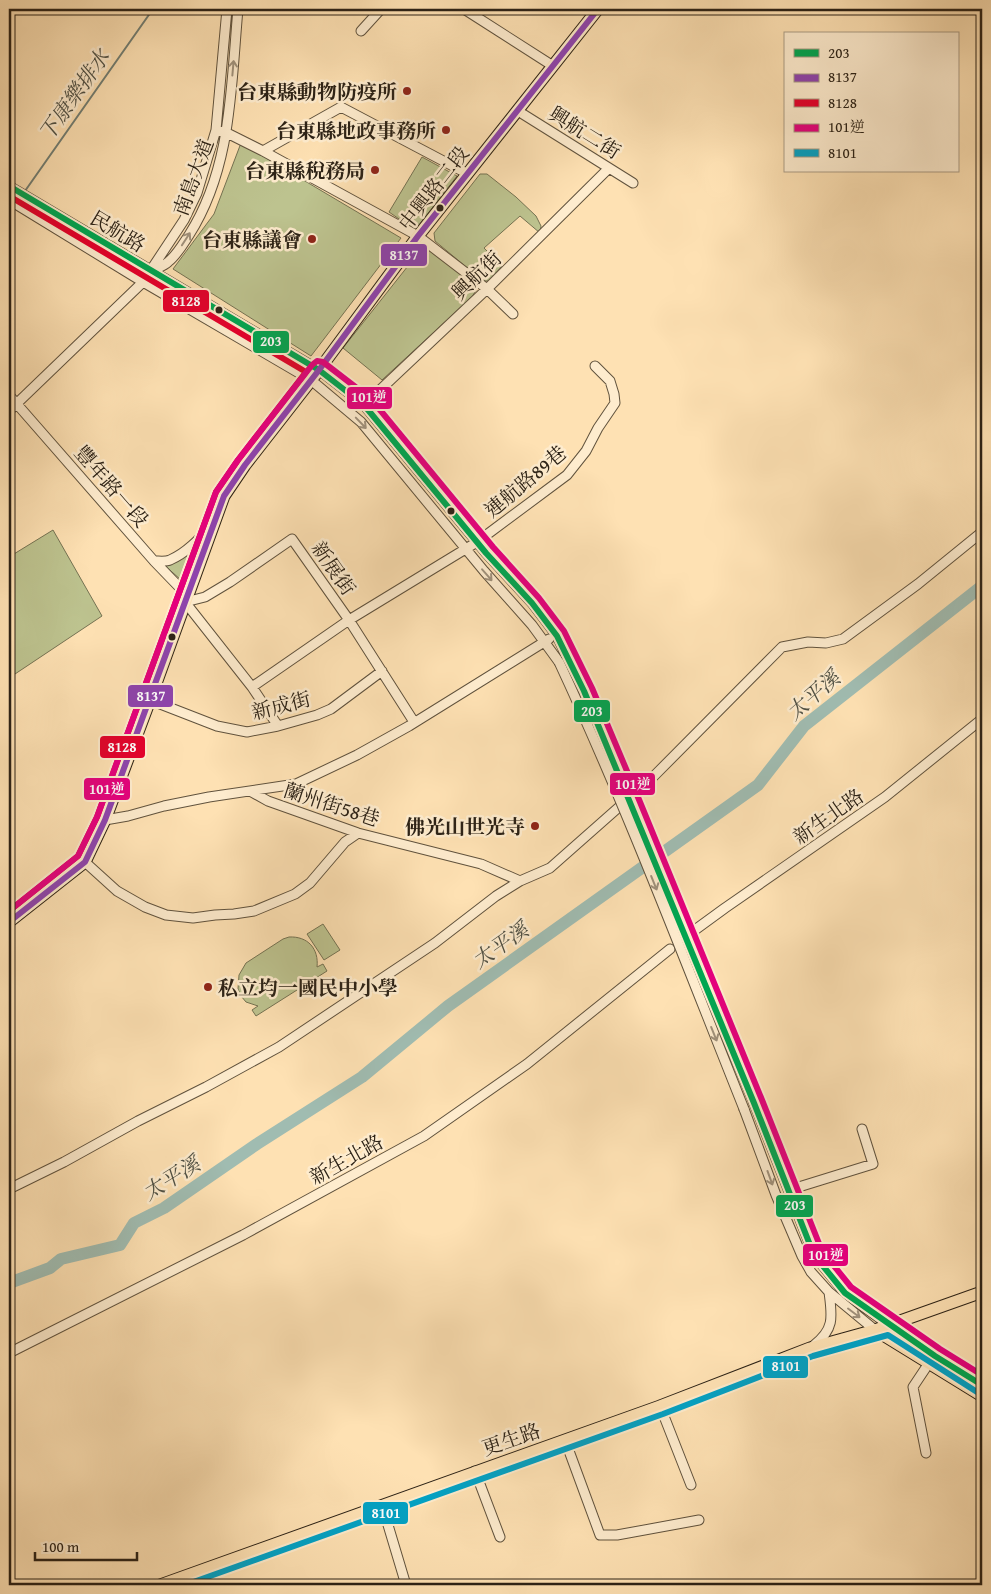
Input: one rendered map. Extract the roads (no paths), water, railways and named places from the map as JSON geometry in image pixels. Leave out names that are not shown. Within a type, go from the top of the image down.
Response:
[{"type":"main road","name":"中興路二段","points":[[9,922],[85,862],[104,820],[150,700],[224,496],[245,465],[319,370],[418,236],[598,9]]},
{"type":"main road","name":"更生路","points":[[160,1585],[660,1406],[810,1348],[875,1330],[982,1292]]},
{"type":"main road","points":[[890,1325],[982,1386]]},
{"type":"main road","points":[[875,1330],[982,1396]]},
{"type":"street","name":"南島大道","points":[[151,271],[160,254],[184,220],[197,193],[216,130],[227,9]]},
{"type":"street","name":"南島大道","points":[[151,271],[168,262],[180,248],[200,217],[211,190],[227,133],[238,9]]},
{"type":"street","points":[[361,31],[381,9]]},
{"type":"street","points":[[464,9],[553,66]]},
{"type":"street","points":[[263,151],[341,107],[468,174]]},
{"type":"street","name":"興航二街","points":[[518,111],[633,183]]},
{"type":"street","points":[[216,130],[227,133],[263,151],[418,236],[487,289],[513,314]]},
{"type":"street","name":"興航街","points":[[364,405],[487,289],[609,168]]},
{"type":"street","name":"民航路","points":[[9,186],[319,370],[364,405],[557,636],[584,691],[632,805],[814,1255],[844,1293],[890,1325]]},
{"type":"street","name":"民航路","points":[[9,200],[143,282],[311,380],[361,422],[532,625],[559,662],[594,737],[798,1246],[812,1272],[829,1292],[875,1330]]},
{"type":"street","points":[[9,411],[143,282],[151,271]]},
{"type":"street","name":"連航路89巷","points":[[252,687],[349,620],[477,542],[567,475],[586,451],[598,428],[615,403],[610,382],[595,366]]},
{"type":"street","name":"豐年路一段","points":[[9,395],[154,561],[182,590],[185,602],[252,687],[278,726]]},
{"type":"street","points":[[404,474],[414,466]]},
{"type":"street","points":[[154,561],[169,561],[198,541],[213,524]]},
{"type":"street","points":[[9,1189],[64,1162],[279,1047],[435,943],[520,880],[550,868],[653,778],[782,647],[808,642],[826,643],[843,639],[918,584],[982,532]]},
{"type":"street","name":"新展街","points":[[185,602],[205,597],[292,539],[349,620],[414,722]]},
{"type":"street","points":[[104,820],[128,816],[164,806],[296,784],[358,755],[459,696],[543,641],[557,636]]},
{"type":"street","name":"新成街","points":[[150,700],[217,726],[247,732],[278,726],[331,709],[382,671]]},
{"type":"street","name":"新生北路","points":[[688,935],[885,798],[982,719]]},
{"type":"street","name":"蘭州街58巷","points":[[250,791],[268,801],[358,833],[481,864],[520,880]]},
{"type":"street","points":[[85,862],[117,891],[145,907],[166,915],[193,918],[215,914],[234,914],[254,911],[295,894],[310,883],[345,842],[358,833]]},
{"type":"street","name":"新生北路","points":[[9,1353],[250,1231],[424,1136],[527,1064],[670,950]]},
{"type":"street","points":[[789,1190],[873,1164],[862,1129]]},
{"type":"street","points":[[798,1246],[810,1244]]},
{"type":"street","points":[[810,1348],[825,1337],[830,1324],[829,1292]]},
{"type":"street","points":[[926,1453],[914,1387],[929,1362]]},
{"type":"street","points":[[660,1406],[691,1485]]},
{"type":"street","points":[[565,1440],[600,1534],[617,1535],[699,1520]]},
{"type":"street","points":[[475,1471],[500,1537]]},
{"type":"street","points":[[382,1505],[406,1585]]},
{"type":"waterway","name":"下康樂排水","points":[[25,191],[153,9]]},
{"type":"waterway","name":"太平溪","points":[[9,1283],[50,1268],[61,1259],[120,1245],[134,1223],[164,1208],[257,1144],[362,1077],[448,1006],[758,785],[804,726],[982,586]]},
{"type":"place","name":"台東縣動物防疫所","points":[[407,91]]},
{"type":"place","name":"台東縣地政事務所","points":[[446,130]]},
{"type":"place","name":"台東縣稅務局","points":[[375,170]]},
{"type":"place","name":"台東縣議會","points":[[312,239]]},
{"type":"place","name":"佛光山世光寺","points":[[535,826]]},
{"type":"place","name":"私立均一國民中小學","points":[[208,987]]}]
